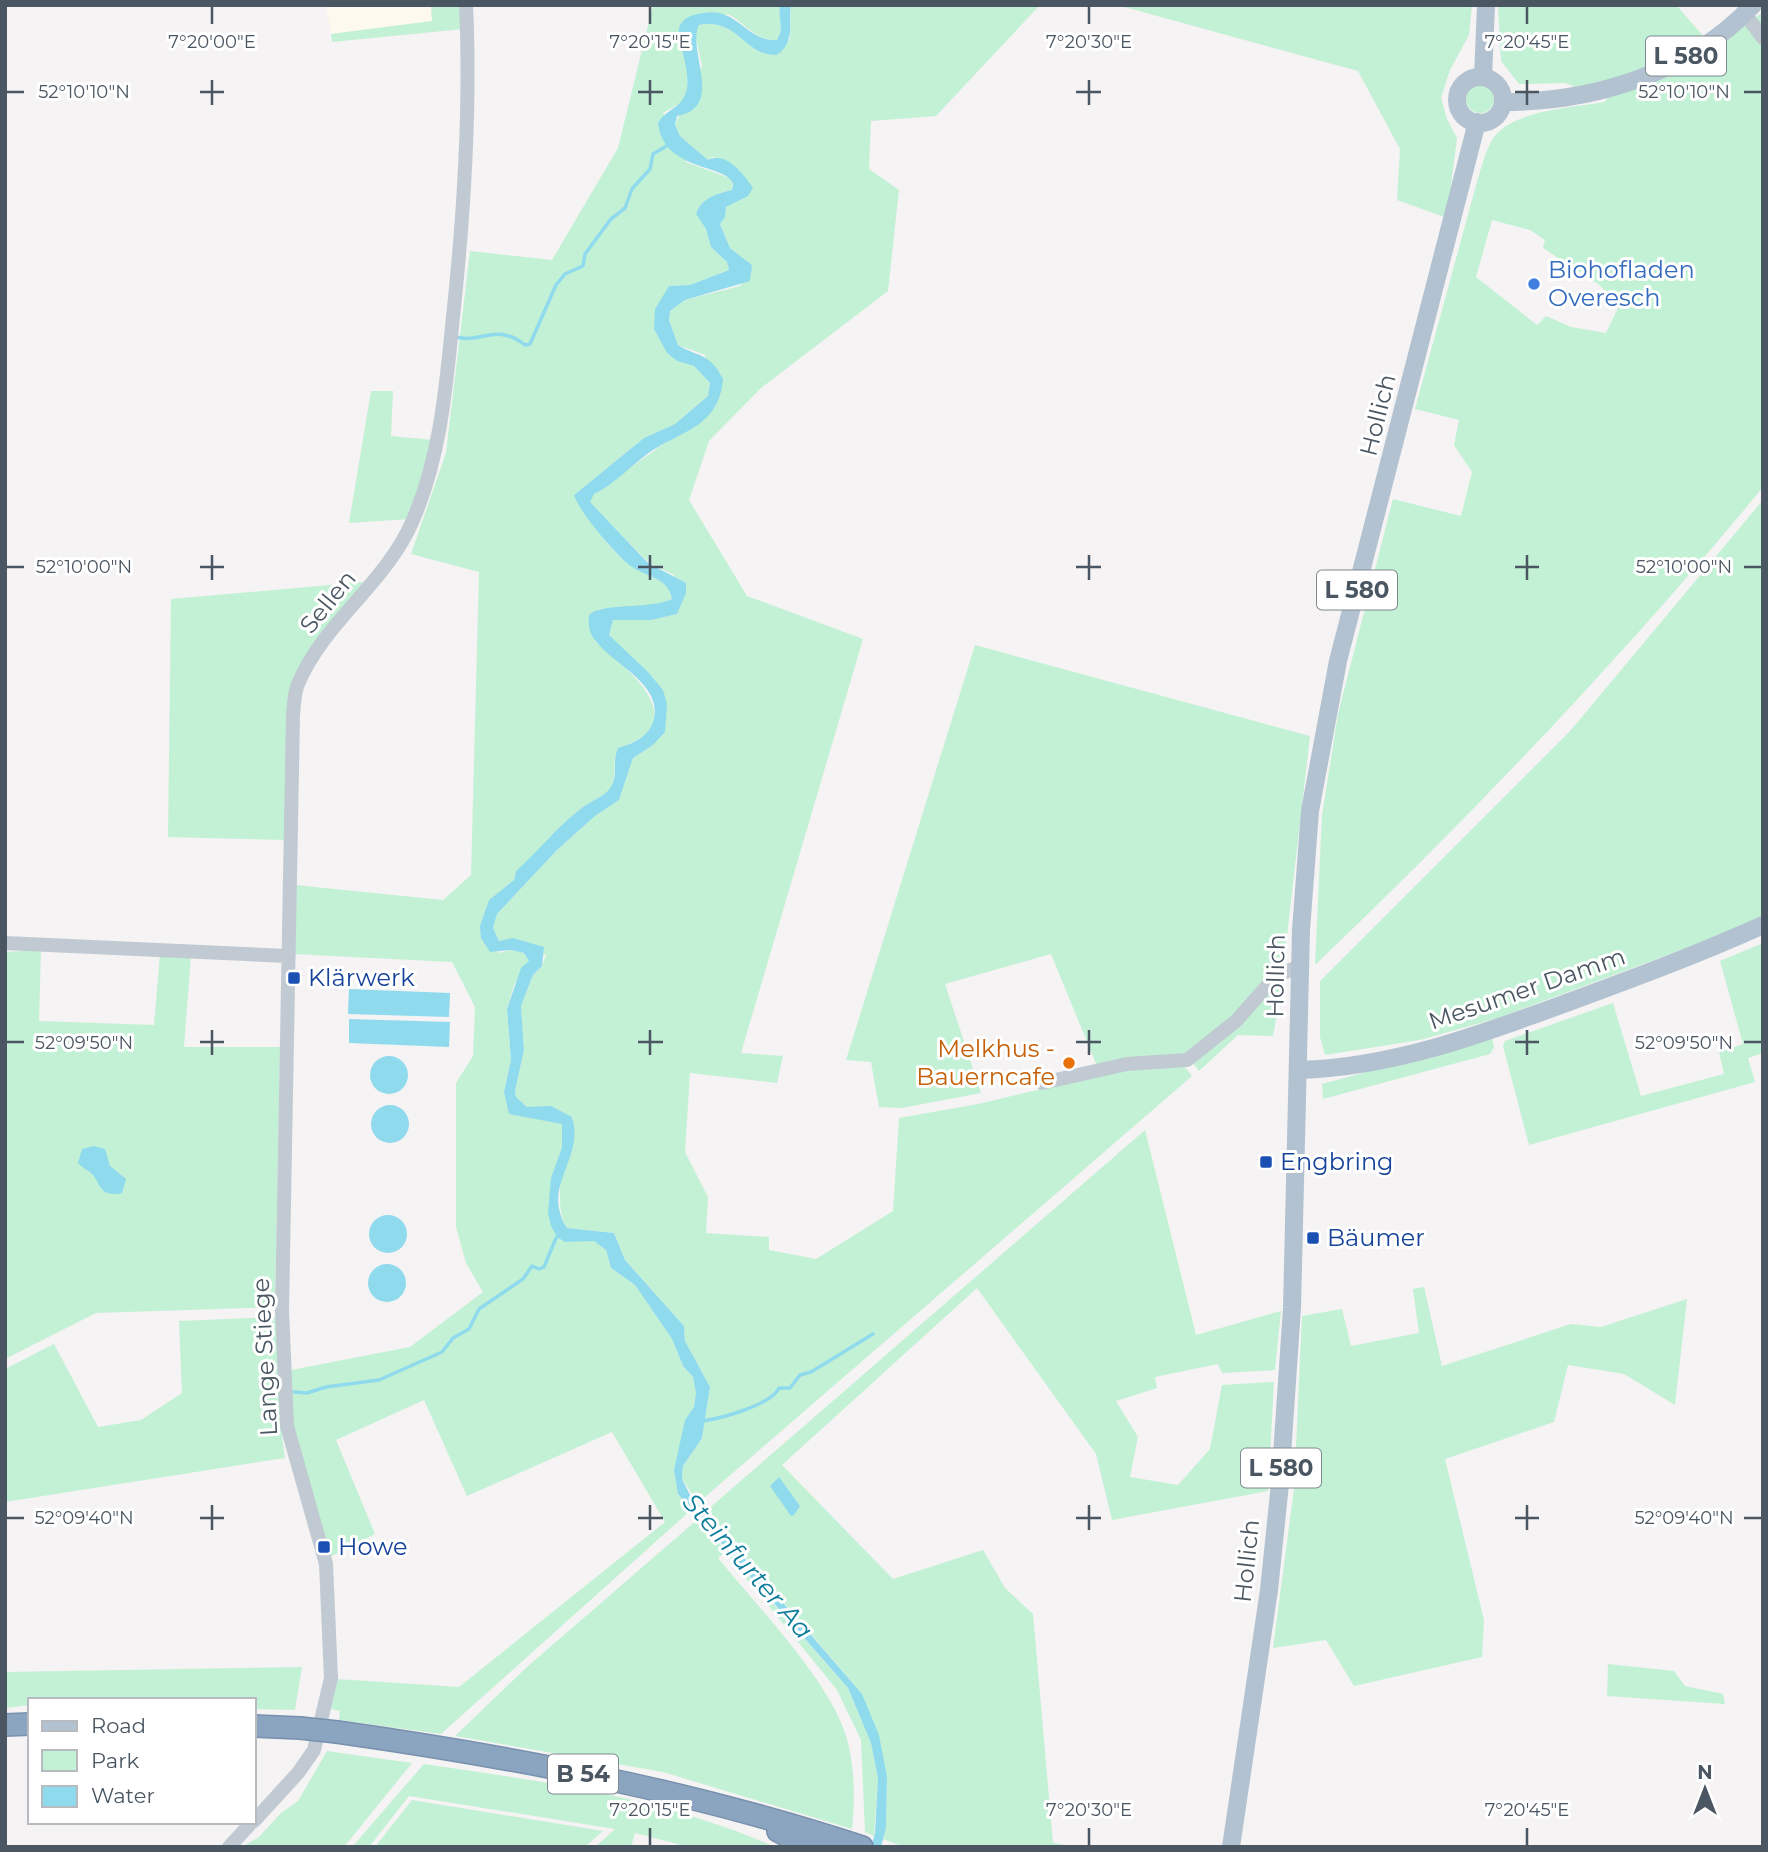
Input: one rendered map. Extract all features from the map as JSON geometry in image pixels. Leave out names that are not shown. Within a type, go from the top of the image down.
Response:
[{"type":"highway","points":[[5,1725],[28,1724]]},
{"type":"highway","name":"B 54","points":[[256,1726],[337,1732],[456,1749],[708,1801],[862,1847]]},
{"type":"highway","points":[[708,1801],[808,1847]]},
{"type":"main road","points":[[1483,77],[1486,5]]},
{"type":"main road","name":"L 580","points":[[1503,102],[1545,102],[1577,97],[1641,79],[1698,50],[1749,9]]},
{"type":"main road","points":[[1483,77],[1500,88],[1503,102],[1497,115],[1477,122],[1469,120],[1458,108],[1458,92],[1468,80],[1483,77]]},
{"type":"main road","name":"Hollich","points":[[1231,1847],[1269,1590],[1280,1484],[1292,1308],[1300,1070],[1300,966],[1306,857],[1323,730],[1477,122]]},
{"type":"main road","name":"Mesumer Damm","points":[[1300,1070],[1361,1064],[1445,1045],[1701,953],[1763,925]]},
{"type":"street","name":"Sellen","points":[[287,956],[293,715],[297,687],[310,660],[398,551],[414,518],[436,448],[446,394],[460,238],[468,118],[466,5]]},
{"type":"street","points":[[1749,9],[1763,38]]},
{"type":"street","points":[[5,943],[287,956]]},
{"type":"street","name":"Lange Stiege","points":[[256,1818],[298,1773],[314,1750],[331,1678],[326,1564],[287,1426],[282,1310],[287,956]]},
{"type":"street","points":[[1042,1083],[1127,1064],[1187,1060],[1236,1021],[1276,976],[1300,966]]},
{"type":"street","points":[[229,1847],[250,1824]]},
{"type":"shaded area","points":[[326,5],[431,5],[432,21],[331,34]]},
{"type":"green space","points":[[431,5],[461,5],[463,29],[332,42],[331,34],[432,21]]},
{"type":"green space","points":[[653,5],[779,5],[781,31],[777,40],[763,38],[728,14],[678,32],[686,67],[686,94],[681,102],[663,113],[686,162],[732,179],[732,190],[705,200],[696,214],[706,229],[711,247],[727,262],[729,270],[690,285],[669,286],[654,329],[667,353],[677,361],[694,366],[710,383],[708,396],[675,424],[644,438],[574,495],[597,531],[619,556],[633,568],[660,581],[670,591],[672,599],[663,602],[599,609],[595,641],[638,681],[649,696],[654,711],[653,725],[641,738],[618,748],[610,789],[574,814],[516,871],[514,880],[489,900],[480,927],[498,953],[511,950],[524,953],[529,961],[514,985],[507,1009],[511,1060],[504,1092],[528,1117],[562,1123],[562,1147],[551,1178],[568,1242],[580,1239],[594,1241],[606,1250],[611,1268],[635,1285],[672,1339],[683,1366],[693,1377],[696,1393],[694,1408],[685,1420],[678,1494],[691,1510],[441,1734],[339,1720],[340,1711],[331,1709],[337,1679],[459,1687],[665,1522],[612,1432],[467,1496],[424,1400],[336,1440],[375,1534],[330,1557],[292,1425],[291,1370],[410,1347],[483,1292],[466,1263],[456,1227],[456,1083],[473,1056],[475,1007],[452,962],[293,954],[295,885],[443,900],[471,875],[479,572],[411,554],[446,453],[470,251],[552,260],[618,148]]},
{"type":"green space","points":[[791,5],[1040,5],[936,116],[871,121],[869,169],[899,190],[888,291],[761,388],[709,441],[689,500],[747,596],[863,639],[741,1053],[783,1056],[777,1083],[690,1073],[685,1152],[708,1197],[706,1233],[769,1237],[769,1250],[816,1259],[893,1211],[899,1118],[978,1104],[1127,1069],[1184,1066],[1192,1076],[698,1503],[682,1479],[683,1466],[702,1438],[710,1387],[685,1341],[684,1326],[625,1260],[614,1233],[567,1228],[562,1217],[560,1189],[573,1117],[527,1107],[516,1097],[515,1091],[524,1050],[521,1006],[533,975],[542,966],[546,955],[499,941],[493,928],[497,914],[557,850],[595,816],[619,800],[633,758],[653,745],[663,690],[609,635],[612,620],[651,620],[677,614],[674,575],[649,563],[589,502],[594,494],[716,406],[705,355],[678,345],[669,320],[670,311],[685,300],[740,286],[752,265],[730,248],[720,223],[726,207],[748,196],[739,170],[714,157],[708,160],[680,136],[675,125],[702,66],[695,34],[699,25],[723,27],[757,50],[777,55],[790,39]]},
{"type":"green space","points":[[1117,5],[1472,5],[1469,35],[1450,70],[1441,98],[1447,119],[1457,138],[1447,218],[1397,200],[1400,149],[1358,71]]},
{"type":"green space","points":[[1498,5],[1676,5],[1705,38],[1634,72],[1605,81],[1575,87],[1565,83],[1519,84],[1501,61]]},
{"type":"green space","points":[[1763,12],[1763,487],[1657,612],[1490,792],[1315,965],[1322,815],[1338,714],[1393,499],[1461,516],[1472,472],[1454,445],[1459,420],[1415,409],[1487,151],[1499,131],[1511,123],[1542,112],[1605,102],[1609,95],[1698,57]],"holes":[[[1492,220],[1530,230],[1545,240],[1543,248],[1598,284],[1620,304],[1606,333],[1571,327],[1546,316],[1537,325],[1476,277]]]},
{"type":"green space","points":[[1480,85],[1490,89],[1494,99],[1490,109],[1480,113],[1470,109],[1466,99],[1470,89]]},
{"type":"green space","points":[[371,391],[393,391],[391,436],[433,440],[411,519],[349,523]]},
{"type":"green space","points":[[1763,500],[1763,915],[1711,939],[1498,1018],[1420,1040],[1325,1055],[1320,1037],[1320,981],[1571,730]]},
{"type":"green space","points":[[375,581],[307,659],[289,703],[286,840],[168,837],[171,599]]},
{"type":"green space","points":[[975,645],[1310,736],[1285,953],[1275,969],[1233,1017],[1184,1055],[1097,1066],[1051,954],[945,984],[981,1093],[902,1108],[879,1107],[871,1062],[846,1060]]},
{"type":"green space","points":[[1763,943],[1763,1053],[1748,1058],[1755,1082],[1529,1145],[1503,1046],[1505,1041],[1613,1003],[1641,1096],[1724,1074],[1719,1052],[1743,1044],[1720,961]]},
{"type":"green space","points":[[41,950],[39,1021],[154,1025],[160,954],[191,955],[184,1047],[280,1047],[275,1307],[96,1313],[5,1359],[6,952]]},
{"type":"green space","points":[[1283,980],[1273,1036],[1238,1035],[1199,1071],[1191,1061],[1276,981]]},
{"type":"green space","points":[[1492,1038],[1494,1047],[1490,1054],[1323,1099],[1322,1084]]},
{"type":"green space","points":[[1145,1130],[1196,1335],[1281,1311],[1275,1370],[1222,1373],[1218,1364],[1155,1377],[1157,1388],[1116,1401],[1138,1437],[1130,1477],[1178,1485],[1210,1449],[1222,1385],[1274,1382],[1268,1491],[1112,1520],[1096,1454],[977,1288],[782,1465],[893,1579],[983,1550],[1005,1588],[1033,1614],[1053,1843],[1079,1847],[904,1847],[883,1839],[886,1828],[887,1777],[862,1694],[706,1511]]},
{"type":"green space","points":[[1424,1287],[1442,1366],[1571,1324],[1601,1327],[1687,1299],[1675,1405],[1624,1374],[1568,1365],[1554,1422],[1445,1459],[1484,1620],[1482,1657],[1354,1686],[1326,1640],[1273,1648],[1294,1489],[1302,1316],[1342,1309],[1351,1346],[1419,1333],[1413,1289]]},
{"type":"green space","points":[[277,1317],[281,1429],[285,1458],[5,1502],[5,1369],[54,1344],[98,1427],[141,1420],[182,1393],[179,1321]]},
{"type":"green space","points":[[698,1519],[848,1688],[871,1742],[878,1778],[874,1836],[865,1832],[861,1740],[837,1690],[725,1552],[718,1558],[811,1672],[840,1721],[852,1765],[852,1829],[663,1772],[455,1736],[527,1667]]},
{"type":"green space","points":[[1608,1664],[1674,1671],[1685,1686],[1723,1694],[1725,1704],[1607,1696]]},
{"type":"green space","points":[[302,1667],[295,1710],[256,1709],[256,1698],[28,1698],[28,1705],[5,1708],[5,1672]]},
{"type":"green space","points":[[327,1751],[412,1763],[344,1847],[242,1847],[259,1837],[281,1813],[298,1801]]},
{"type":"green space","points":[[424,1764],[602,1793],[690,1816],[775,1847],[689,1847],[635,1833],[631,1847],[595,1847],[615,1829],[409,1796],[369,1847],[352,1847]]},
{"type":"green space","points":[[412,1800],[603,1831],[585,1847],[375,1847]]},
{"type":"water","name":"Steinfurter Aa","points":[[779,5],[791,5],[789,38],[777,55],[757,50],[723,27],[699,25],[696,36],[702,90],[699,102],[691,111],[677,116],[675,125],[680,136],[708,160],[715,158],[728,161],[753,188],[748,196],[726,207],[725,217],[720,224],[730,248],[752,265],[750,281],[685,300],[670,311],[669,320],[678,345],[709,360],[723,379],[720,396],[705,419],[646,455],[594,494],[590,502],[648,563],[686,583],[686,593],[677,614],[651,620],[613,620],[609,635],[663,690],[667,704],[665,732],[653,745],[633,758],[619,800],[595,816],[557,850],[497,914],[493,928],[499,941],[513,938],[544,947],[542,966],[533,975],[521,1006],[524,1050],[515,1091],[516,1097],[527,1107],[551,1106],[572,1117],[573,1147],[560,1186],[560,1213],[567,1228],[614,1233],[625,1260],[684,1326],[685,1341],[710,1387],[702,1438],[683,1466],[682,1479],[690,1495],[862,1694],[879,1735],[887,1777],[886,1828],[881,1847],[871,1847],[875,1833],[878,1778],[871,1743],[848,1688],[678,1494],[674,1470],[685,1420],[694,1407],[696,1393],[693,1377],[683,1366],[672,1339],[635,1285],[611,1268],[606,1250],[594,1241],[565,1242],[557,1237],[551,1226],[548,1213],[551,1178],[562,1147],[562,1124],[509,1114],[504,1092],[511,1060],[507,1009],[521,968],[529,961],[524,953],[511,950],[490,952],[481,938],[480,926],[489,900],[514,880],[516,871],[574,814],[610,789],[614,780],[618,748],[645,735],[654,719],[651,695],[634,675],[595,640],[589,628],[589,615],[604,609],[672,599],[665,585],[633,568],[605,541],[574,495],[644,438],[675,424],[708,396],[710,383],[694,366],[677,361],[667,353],[654,329],[655,309],[669,286],[690,285],[729,270],[727,262],[711,247],[706,229],[696,214],[705,200],[732,190],[733,184],[720,173],[683,159],[671,150],[662,139],[658,123],[682,101],[687,89],[679,34],[683,21],[709,12],[721,14],[730,17],[755,35],[777,40],[781,31]]},
{"type":"water","points":[[349,989],[450,993],[449,1017],[348,1014]]},
{"type":"water","points":[[349,1019],[450,1022],[449,1047],[349,1043]]},
{"type":"water","points":[[389,1056],[402,1062],[408,1075],[402,1088],[389,1094],[376,1088],[370,1075],[376,1062]]},
{"type":"water","points":[[390,1105],[403,1111],[409,1124],[403,1137],[390,1143],[377,1137],[371,1124],[377,1111]]},
{"type":"water","points":[[94,1146],[105,1149],[110,1166],[126,1179],[122,1193],[104,1191],[91,1173],[78,1163],[82,1149]]},
{"type":"water","points":[[388,1215],[401,1221],[407,1234],[401,1247],[388,1253],[375,1247],[369,1234],[375,1221]]},
{"type":"water","points":[[387,1264],[400,1270],[406,1283],[400,1296],[387,1302],[374,1296],[368,1283],[374,1270]]},
{"type":"water","points":[[779,1477],[800,1506],[794,1515],[791,1516],[770,1486]]},
{"type":"waterway","points":[[457,337],[474,338],[497,334],[515,338],[525,345],[530,344],[556,285],[565,274],[583,266],[585,254],[611,219],[625,208],[632,189],[650,169],[653,154],[670,144]]},
{"type":"waterway","points":[[294,1392],[307,1393],[326,1387],[379,1380],[442,1352],[453,1338],[469,1329],[479,1309],[523,1279],[532,1266],[539,1269],[544,1267],[556,1238],[561,1234]]},
{"type":"waterway","points":[[703,1421],[745,1410],[766,1400],[779,1388],[790,1388],[800,1375],[811,1372],[873,1334]]},
{"type":"place","name":"Biohofladen Overesch","points":[[1534,284]]},
{"type":"place","name":"Klärwerk","points":[[294,978]]},
{"type":"place","name":"Melkhus - Bauerncafe","points":[[1069,1063]]},
{"type":"place","name":"Engbring","points":[[1266,1162]]},
{"type":"place","name":"Bäumer","points":[[1313,1238]]},
{"type":"place","name":"Howe","points":[[324,1547]]}]
